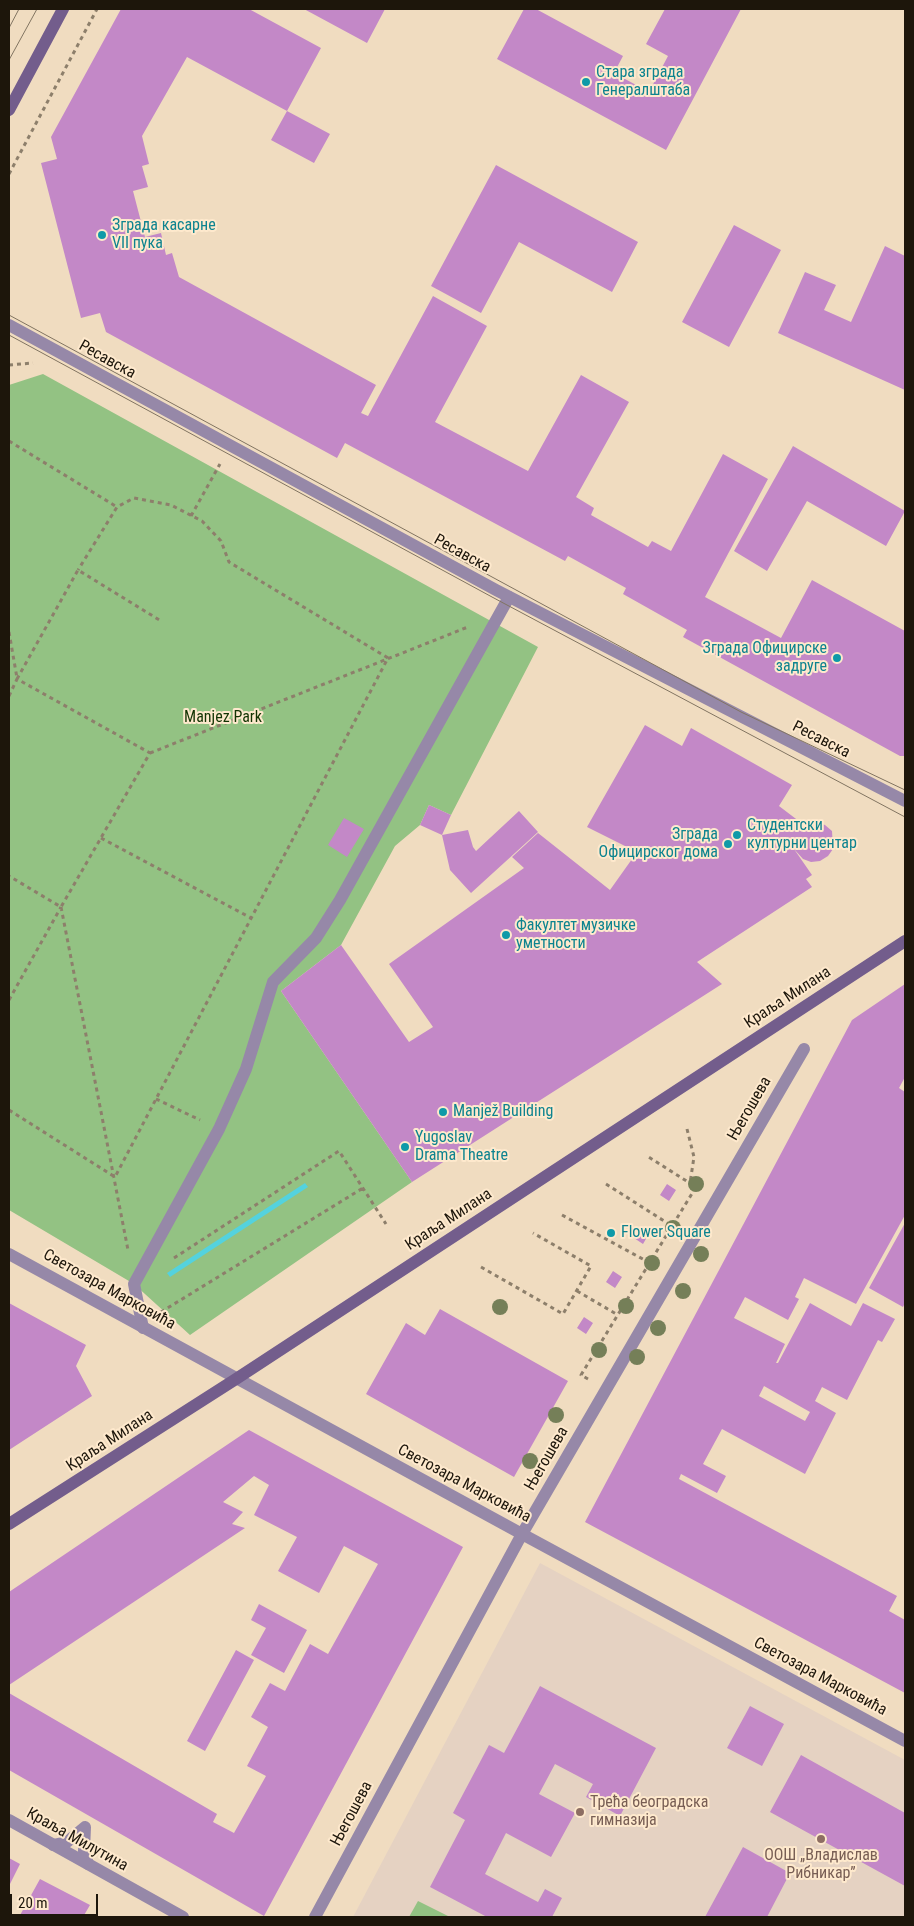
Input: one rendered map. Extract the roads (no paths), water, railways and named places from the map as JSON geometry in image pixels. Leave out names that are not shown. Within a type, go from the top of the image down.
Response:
[{"type":"main road","points":[[9,110],[64,9]]},
{"type":"main road","name":"Краља Милана","points":[[9,1524],[236,1379],[905,941]]},
{"type":"street","name":"Ресавска","points":[[9,325],[509,597],[905,801]]},
{"type":"street","points":[[143,1328],[134,1284],[218,1128],[246,1069],[273,982],[316,938],[336,907],[509,597]]},
{"type":"street","name":"Његошева","points":[[315,1917],[522,1534],[804,1049]]},
{"type":"street","name":"Светозара Марковића","points":[[9,1254],[905,1741]]},
{"type":"street","name":"Краља Милутина","points":[[9,1820],[183,1917]]},
{"type":"street","points":[[53,1845],[67,1842],[88,1822],[84,1851],[88,1864]]},
{"type":"water","points":[[305,1183],[308,1187],[170,1277],[167,1273]]},
{"type":"tram line","points":[[9,28],[19,9]]},
{"type":"tram line","points":[[9,60],[37,9]]},
{"type":"tram line","points":[[9,315],[741,712],[905,790]]},
{"type":"tram line","points":[[9,335],[492,597],[905,817]]},
{"type":"place","name":"Стара зграда Генералштаба","points":[[586,82]]},
{"type":"place","name":"Зграда касарне VII пука","points":[[102,235]]},
{"type":"place","name":"Зграда Официрске задруге","points":[[837,658]]},
{"type":"place","name":"Студентски културни центар","points":[[737,835]]},
{"type":"place","name":"Зграда Официрског дома","points":[[728,844]]},
{"type":"place","name":"Факултет музичке уметности","points":[[506,935]]},
{"type":"place","name":"Manjež Building","points":[[443,1112]]},
{"type":"place","name":"Yugoslav Drama Theatre","points":[[405,1147]]},
{"type":"place","name":"Flower Square","points":[[611,1233]]},
{"type":"place","name":"Трећа београдска гимназија","points":[[580,1812]]},
{"type":"place","name":"ООШ „Владислав Рибникар”","points":[[821,1839]]},
{"type":"park label","name":"Manjez Park","points":[[223,718]]}]
